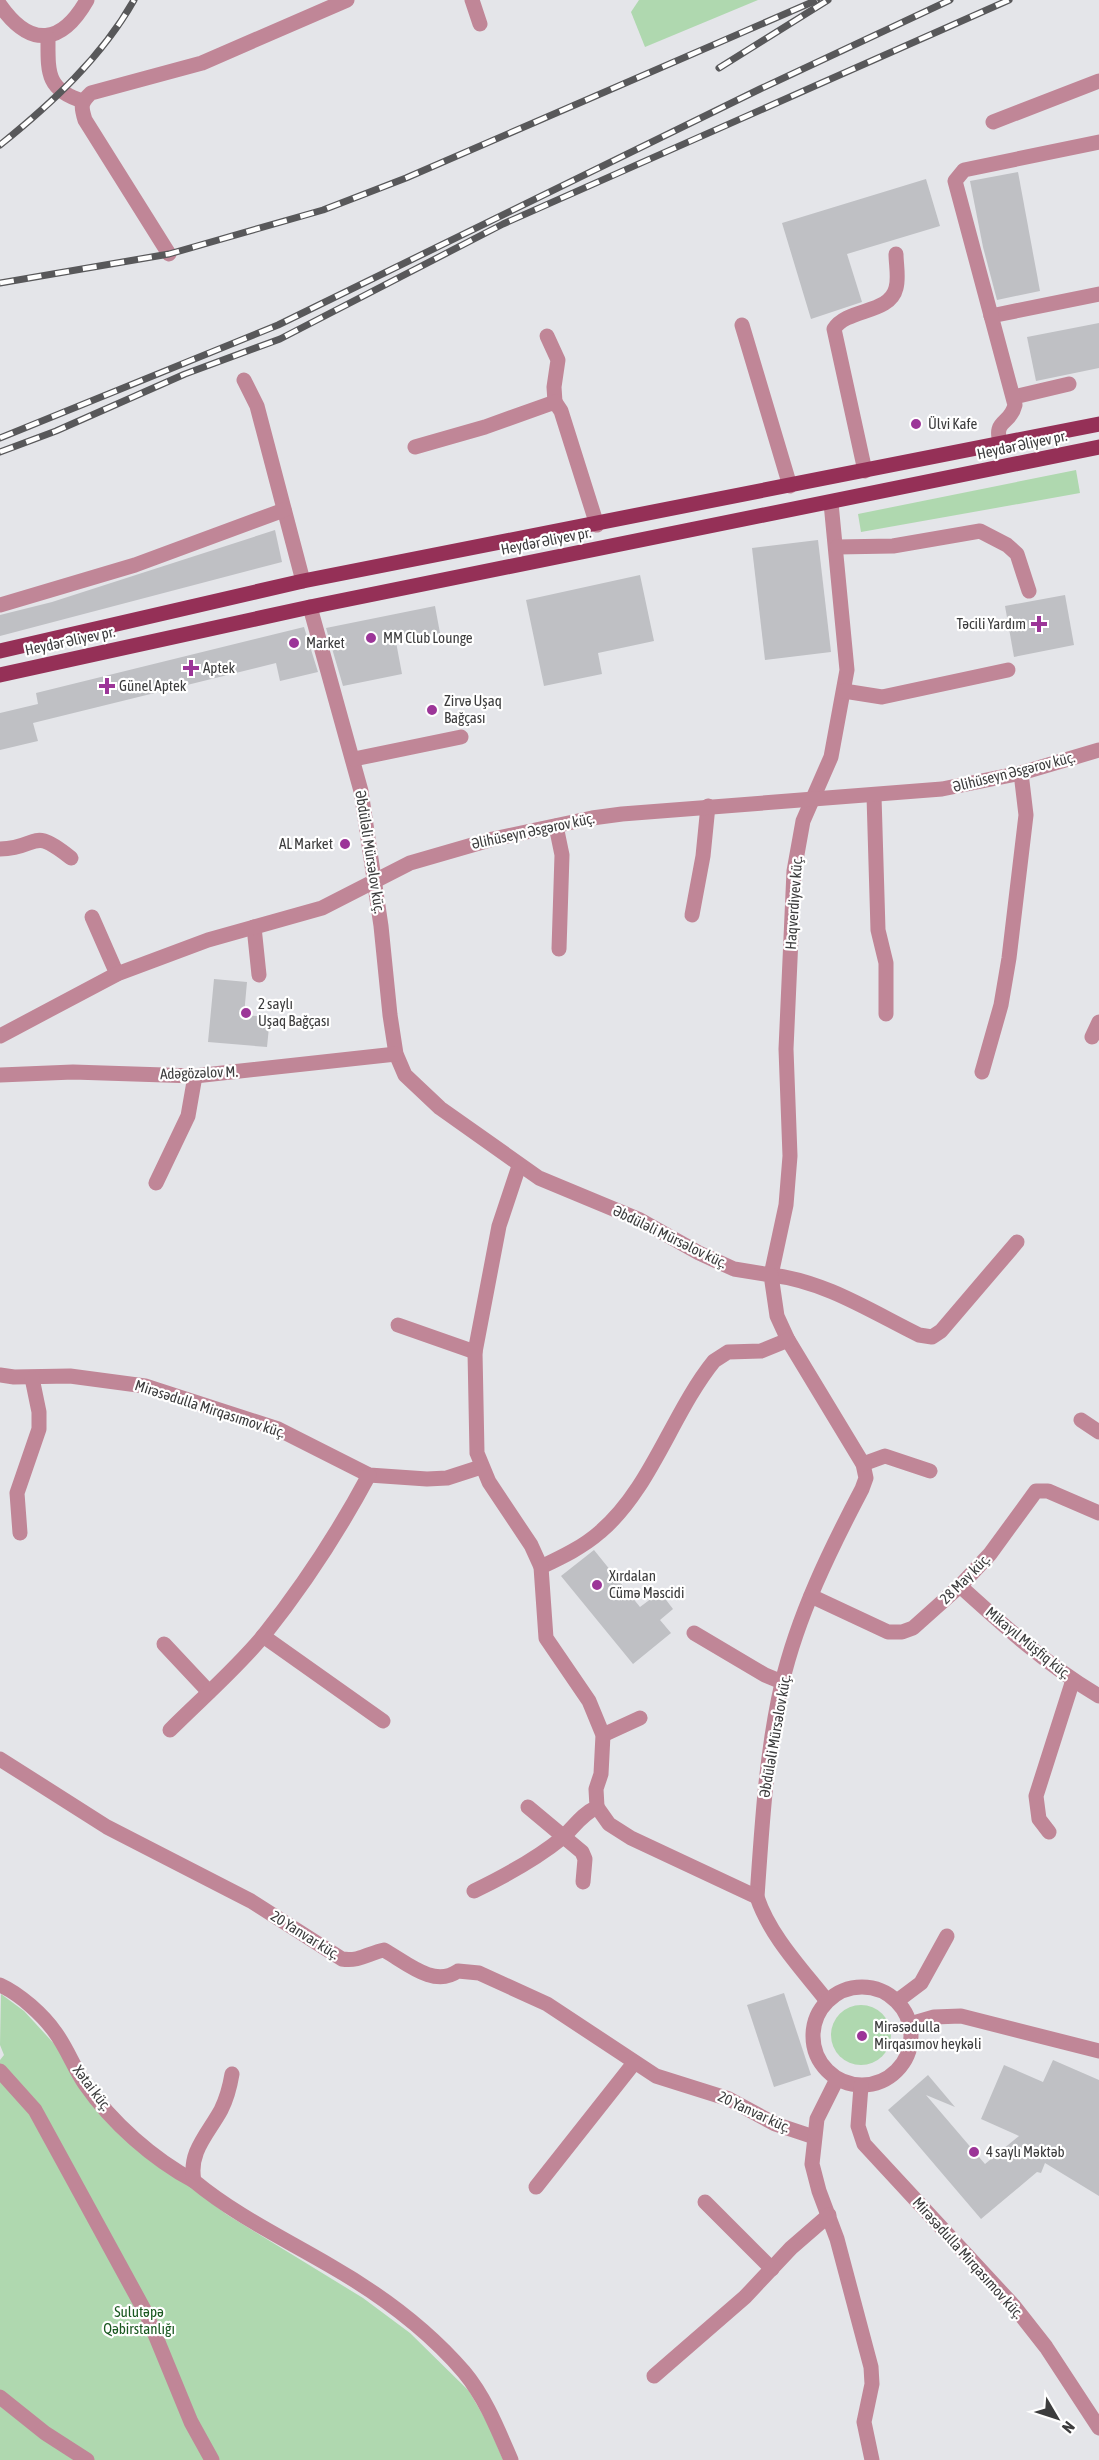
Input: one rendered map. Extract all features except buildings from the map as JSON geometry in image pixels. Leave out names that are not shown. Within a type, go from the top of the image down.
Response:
[{"type":"main road","name":"Heydər Əliyev pr.","points":[[0,651],[303,581],[597,525],[1099,424]]},
{"type":"main road","name":"Heydər Əliyev pr.","points":[[0,675],[310,607],[1099,447]]},
{"type":"main road","points":[[826,478],[831,503]]},
{"type":"street","points":[[4,5],[26,31],[48,38],[68,26],[87,0]]},
{"type":"street","points":[[169,254],[85,120],[81,108],[83,100],[91,93],[202,63],[347,0]]},
{"type":"street","points":[[472,0],[480,24]]},
{"type":"street","points":[[48,38],[48,67],[53,82],[61,92],[83,100]]},
{"type":"street","points":[[993,122],[1099,81]]},
{"type":"street","points":[[1001,445],[997,433],[998,426],[1013,413],[1014,397],[955,181],[964,170],[1099,142]]},
{"type":"street","points":[[865,471],[834,329],[844,319],[882,304],[892,297],[897,287],[896,254]]},
{"type":"street","points":[[991,316],[1099,294]]},
{"type":"street","points":[[742,326],[790,486]]},
{"type":"street","points":[[547,336],[558,360],[554,387],[555,402],[561,411],[597,525]]},
{"type":"street","points":[[244,380],[257,406],[303,581]]},
{"type":"street","points":[[1014,397],[1069,384]]},
{"type":"street","points":[[415,447],[485,427],[555,402]]},
{"type":"street","name":"Haqverdiyev küç.","points":[[771,1275],[786,1205],[790,1156],[786,1049],[794,871],[803,821],[831,757],[844,691],[847,650],[831,503]]},
{"type":"street","points":[[0,604],[135,565],[284,510]]},
{"type":"street","points":[[837,547],[893,546],[980,531],[1007,545],[1017,554],[1029,591]]},
{"type":"street","name":"Əbdüləli Mürsəlov küç.","points":[[310,607],[354,759],[375,880],[396,1054],[405,1075],[416,1088],[519,1166],[569,1192],[640,1220],[699,1253],[734,1269],[802,1280],[823,1287],[919,1335],[932,1337],[941,1331],[1017,1242]]},
{"type":"street","points":[[844,691],[882,697],[1008,670]]},
{"type":"street","points":[[354,759],[461,736]]},
{"type":"street","name":"Əlihüseyn Əsgərov küç.","points":[[0,1036],[117,974],[178,950],[322,908],[410,863],[445,851],[602,816],[942,789],[1021,773],[1099,750]]},
{"type":"street","points":[[982,1072],[1001,1005],[1009,958],[1026,815],[1021,773]]},
{"type":"street","points":[[874,796],[878,930],[886,963],[886,1014]]},
{"type":"street","points":[[692,915],[703,856],[708,806]]},
{"type":"street","points":[[556,826],[562,855],[559,949]]},
{"type":"street","points":[[0,849],[42,839],[51,842],[71,858]]},
{"type":"street","points":[[92,917],[117,974]]},
{"type":"street","points":[[255,927],[259,975]]},
{"type":"street","points":[[1092,1037],[1099,1022]]},
{"type":"street","name":"Adəgözəlov M.","points":[[0,1075],[73,1072],[195,1076],[396,1054]]},
{"type":"street","points":[[156,1183],[188,1116],[195,1076]]},
{"type":"street","points":[[519,1166],[499,1226],[475,1352],[475,1429],[480,1467],[531,1545],[541,1567],[546,1638],[589,1701],[603,1735],[601,1774],[596,1789],[597,1807],[609,1824],[631,1838],[757,1897],[774,1932],[827,2001]]},
{"type":"street","points":[[771,1275],[777,1316],[788,1340],[863,1464],[885,1456],[930,1471]]},
{"type":"street","points":[[399,1325],[475,1352]]},
{"type":"street","points":[[541,1567],[579,1548],[601,1532],[625,1506],[714,1361],[728,1352],[761,1351],[788,1340]]},
{"type":"street","name":"Mirəsədulla Mirqasımov küç.","points":[[0,1375],[104,1379],[166,1392],[278,1429],[369,1475],[447,1478],[480,1467]]},
{"type":"street","points":[[20,1533],[17,1493],[39,1429],[39,1412],[32,1378]]},
{"type":"street","points":[[1081,1420],[1099,1432]]},
{"type":"street","name":"Əbdüləli Mürsəlov küç.","points":[[757,1897],[766,1780],[782,1682],[811,1596],[836,1537],[866,1478],[863,1464]]},
{"type":"street","points":[[170,1730],[263,1636],[320,1557],[351,1509],[369,1475]]},
{"type":"street","name":"28 May küç.","points":[[811,1596],[888,1632],[902,1632],[913,1628],[960,1586],[990,1554],[1036,1491],[1048,1491],[1099,1513]]},
{"type":"street","name":"Mikayıl Müşfiq küç.","points":[[960,1586],[999,1621],[1073,1680],[1099,1696]]},
{"type":"street","points":[[694,1633],[765,1675],[782,1682]]},
{"type":"street","points":[[263,1636],[383,1721]]},
{"type":"street","points":[[164,1644],[209,1692]]},
{"type":"street","points":[[1048,1832],[1039,1819],[1036,1796],[1073,1680]]},
{"type":"street","points":[[603,1735],[640,1718]]},
{"type":"street","name":"20 Yanvar küç.","points":[[0,1759],[107,1827],[251,1901],[342,1959],[352,1961],[384,1950],[432,1977],[448,1978],[458,1971],[479,1973],[547,2004],[656,2076],[729,2099],[775,2124],[814,2138]]},
{"type":"street","points":[[528,1807],[577,1846],[585,1860],[583,1882]]},
{"type":"street","points":[[474,1892],[519,1869],[564,1836],[588,1811],[597,1807]]},
{"type":"street","points":[[897,2001],[921,1983],[947,1936]]},
{"type":"street","name":"Xətai küç.","points":[[0,1984],[27,2004],[55,2031],[85,2083],[102,2104],[157,2159],[194,2181],[261,2227],[356,2281],[402,2314],[464,2373],[483,2402],[511,2460]]},
{"type":"street","points":[[862,1986],[887,1994],[897,2001],[910,2024],[911,2037],[905,2061],[886,2079],[861,2086],[837,2079],[819,2061],[814,2049],[814,2023],[827,2001],[838,1993],[862,1986]]},
{"type":"street","points":[[910,2024],[934,2017],[961,2016],[1099,2051]]},
{"type":"street","points":[[536,2187],[634,2063]]},
{"type":"street","points":[[0,2071],[35,2110],[147,2315],[191,2422],[212,2460]]},
{"type":"street","points":[[194,2181],[191,2166],[195,2153],[221,2109],[232,2074]]},
{"type":"street","points":[[837,2079],[822,2105],[814,2138],[814,2174],[829,2215],[871,2367],[872,2384],[864,2422],[872,2460]]},
{"type":"street","name":"Mirəsədulla Mirqasımov küç.","points":[[861,2086],[858,2126],[864,2144],[1013,2305],[1046,2347],[1099,2428]]},
{"type":"street","points":[[705,2202],[772,2270]]},
{"type":"street","points":[[654,2376],[723,2317],[808,2232],[829,2215]]},
{"type":"street","points":[[0,2397],[45,2433],[85,2459]]},
{"type":"green space","points":[[639,0],[758,0],[645,47],[631,12]]},
{"type":"green space","points":[[1076,470],[1080,493],[861,532],[858,514]]},
{"type":"green space","name":"Sulutəpə Qəbirstanlığı","points":[[1,1994],[24,2011],[171,2171],[226,2214],[363,2298],[410,2333],[469,2391],[489,2426],[503,2460],[0,2460],[0,2060],[4,2055],[0,2045]]},
{"type":"green space","points":[[861,2005],[882,2014],[891,2035],[882,2056],[861,2065],[840,2056],[831,2035],[840,2014]]},
{"type":"railway","points":[[0,145],[38,113],[91,60],[107,41],[134,0]]},
{"type":"railway","points":[[0,283],[169,254],[323,210],[406,178],[817,0]]},
{"type":"railway","points":[[719,68],[828,0]]},
{"type":"railway","points":[[0,438],[278,325],[760,89],[950,0]]},
{"type":"railway","points":[[0,452],[56,431],[185,374],[280,339],[503,224],[1009,0]]},
{"type":"place","name":"Ülvi Kafe","points":[[916,424]]},
{"type":"place","name":"Təcili Yardım","points":[[1039,624]]},
{"type":"place","name":"MM Club Lounge","points":[[371,638]]},
{"type":"place","name":"Market","points":[[294,643]]},
{"type":"place","name":"Aptek","points":[[191,668]]},
{"type":"place","name":"Günel Aptek","points":[[107,686]]},
{"type":"place","name":"Zirvə Uşaq Bağçası","points":[[432,710]]},
{"type":"place","name":"AL Market","points":[[345,844]]},
{"type":"place","name":"2 saylı Uşaq Bağçası","points":[[246,1013]]},
{"type":"place","name":"Xırdalan Cümə Məscidi","points":[[597,1585]]},
{"type":"place","name":"Mirəsədulla Mirqasımov heykəli","points":[[862,2036]]},
{"type":"place","name":"4 saylı Məktəb","points":[[974,2152]]}]
